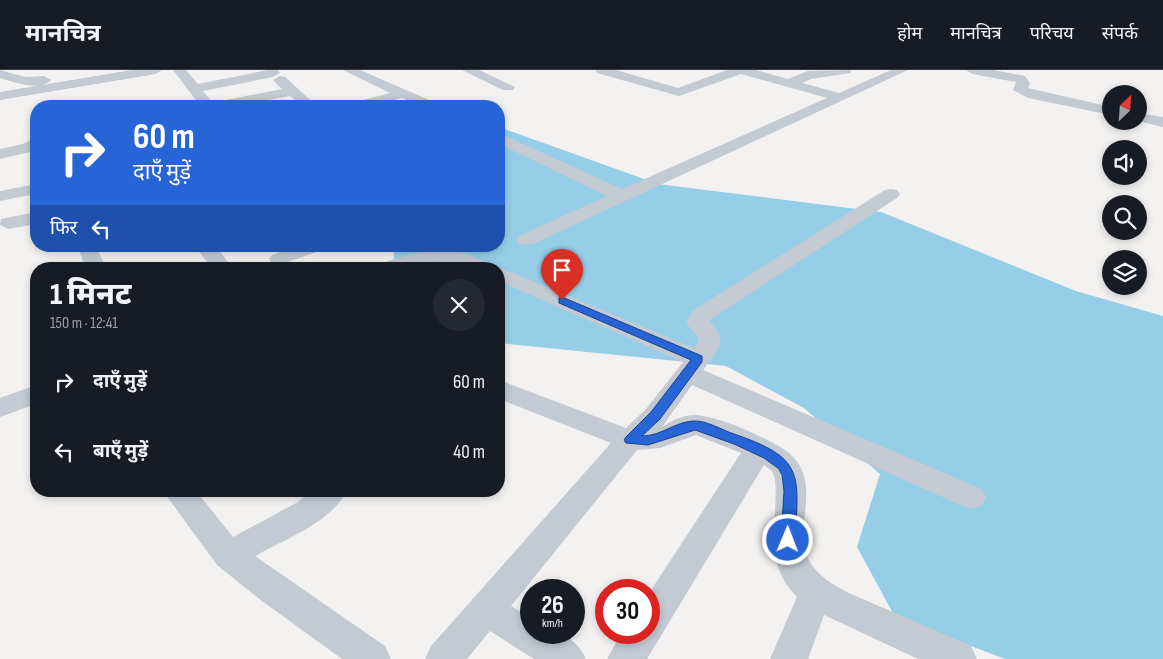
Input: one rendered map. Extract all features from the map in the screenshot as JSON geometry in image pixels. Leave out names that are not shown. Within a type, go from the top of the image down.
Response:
[{"type":"street","points":[[0,74],[31,81],[99,70]]},
{"type":"street","points":[[0,96],[156,70]]},
{"type":"street","points":[[179,70],[203,100]]},
{"type":"street","points":[[349,70],[416,100]]},
{"type":"street","points":[[468,70],[508,86]]},
{"type":"street","points":[[483,76],[505,70]]},
{"type":"street","points":[[604,73],[684,92],[740,70],[840,97]]},
{"type":"street","points":[[790,83],[808,75],[845,70]]},
{"type":"street","points":[[526,240],[902,70]]},
{"type":"street","points":[[972,70],[1020,79],[1023,83],[1020,90],[1033,95],[1102,109]]},
{"type":"street","points":[[194,89],[271,72],[303,100]]},
{"type":"street","points":[[644,82],[666,73]]},
{"type":"street","points":[[45,100],[48,89]]},
{"type":"street","points":[[247,100],[293,91]]},
{"type":"street","points":[[380,100],[403,94]]},
{"type":"street","points":[[1148,119],[1163,122]]},
{"type":"street","points":[[505,141],[622,196]]},
{"type":"street","points":[[0,154],[30,146]]},
{"type":"street","points":[[0,196],[30,190]]},
{"type":"street","points":[[444,659],[630,440],[656,416],[710,343],[710,336],[698,323],[700,316],[891,194]]},
{"type":"street","points":[[8,223],[30,219]]},
{"type":"street","points":[[210,252],[218,262]]},
{"type":"street","points":[[279,258],[297,252]]},
{"type":"street","points":[[406,262],[435,253],[457,256],[472,262]]},
{"type":"street","points":[[505,276],[693,366],[757,405],[971,496]]},
{"type":"street","points":[[505,393],[630,440],[648,441],[665,437],[684,427],[695,425],[758,450],[784,465],[791,491],[788,540],[791,558],[802,579],[816,593],[958,659]]},
{"type":"street","points":[[0,408],[30,396]]},
{"type":"street","points":[[660,606],[758,450]]},
{"type":"street","points":[[183,497],[230,555],[274,590],[372,659]]},
{"type":"street","points":[[230,555],[310,510],[325,497]]},
{"type":"street","points":[[791,658],[816,593]]},
{"type":"street","points":[[486,610],[567,659]]},
{"type":"street","points":[[626,659],[635,644]]},
{"type":"water","points":[[505,128],[658,184],[881,212],[1076,291],[1163,316],[1163,659],[1005,659],[895,617],[857,547],[880,474],[804,408],[726,366],[505,344],[505,262],[394,262],[394,252],[505,252]]},
{"type":"route","points":[[562,300],[698,359],[656,416],[630,440],[648,441],[665,437],[684,427],[695,425],[739,440],[769,455],[784,465],[788,475],[791,491],[788,540]]}]
